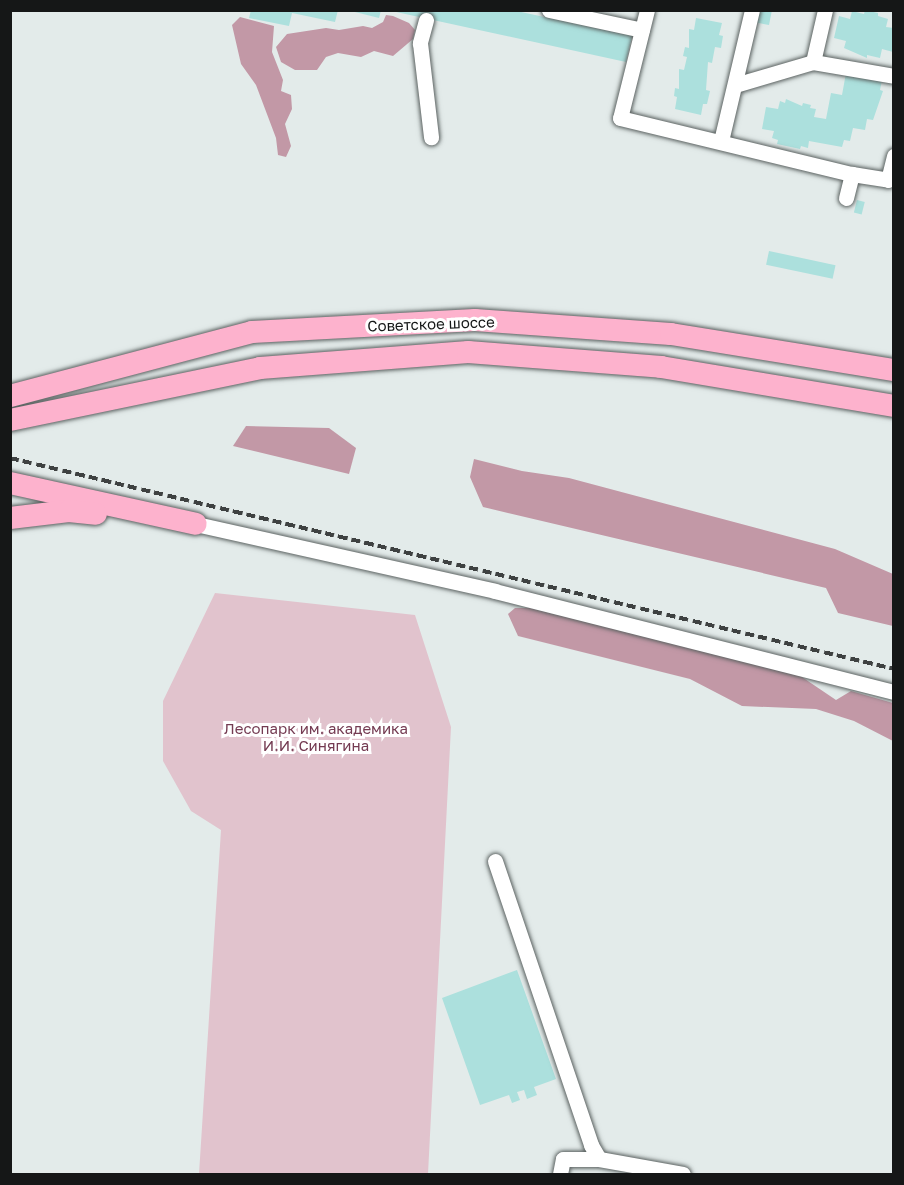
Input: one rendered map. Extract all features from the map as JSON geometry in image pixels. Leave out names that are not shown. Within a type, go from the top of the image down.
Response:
[{"type":"highway","name":"Советское шоссе","points":[[10,396],[252,332],[475,320],[671,334],[894,370]]},
{"type":"highway","name":"Советское шоссе","points":[[10,420],[260,368],[468,352],[661,367],[894,406]]},
{"type":"highway","points":[[10,483],[196,524]]},
{"type":"highway","points":[[10,518],[69,511],[196,524]]},
{"type":"street","points":[[549,10],[642,30]]},
{"type":"street","points":[[647,10],[620,118],[852,174],[888,180],[894,156]]},
{"type":"street","points":[[721,141],[752,10]]},
{"type":"street","points":[[813,62],[825,10]]},
{"type":"street","points":[[426,20],[420,43],[431,137]]},
{"type":"street","points":[[735,85],[813,62],[894,76]]},
{"type":"street","points":[[846,198],[852,174]]},
{"type":"street","points":[[196,524],[495,591],[894,692]]},
{"type":"street","points":[[495,861],[591,1145],[599,1159]]},
{"type":"street","points":[[560,1174],[563,1159],[599,1159],[683,1174]]},
{"type":"green space","name":"Лесопарк им. академика И.И. Синягина","points":[[215,593],[415,615],[451,727],[428,1174],[199,1174],[221,830],[191,811],[163,761],[163,701]]},
{"type":"shaded area","points":[[386,15],[409,23],[415,30],[413,39],[393,56],[374,51],[361,57],[338,53],[326,57],[317,70],[295,70],[281,62],[276,47],[287,34],[326,28],[339,30],[363,26],[372,28],[383,22]]},
{"type":"shaded area","points":[[240,17],[274,26],[272,52],[283,80],[281,91],[291,95],[292,109],[285,124],[291,146],[286,157],[278,155],[276,138],[256,85],[241,64],[232,25]]},
{"type":"shaded area","points":[[246,426],[329,428],[356,448],[349,474],[233,446]]},
{"type":"shaded area","points":[[474,459],[522,471],[569,478],[835,549],[893,574],[893,626],[838,613],[826,588],[483,507],[470,477]]},
{"type":"shaded area","points":[[515,608],[530,608],[799,675],[836,700],[851,691],[893,703],[893,741],[854,721],[816,709],[742,706],[690,679],[518,636],[508,614]]},
{"type":"building","points":[[251,10],[338,10],[335,22],[292,13],[289,26],[249,18]]},
{"type":"building","points":[[347,10],[381,10],[379,18]]},
{"type":"building","points":[[387,10],[512,10],[632,36],[626,62]]},
{"type":"building","points":[[755,10],[772,10],[769,25],[753,22]]},
{"type":"building","points":[[865,10],[878,13],[878,16],[888,19],[886,27],[894,28],[893,52],[882,49],[880,58],[867,55],[867,58],[844,48],[846,41],[834,38],[839,16],[850,19],[852,11],[864,14]]},
{"type":"building","points":[[696,18],[722,23],[719,35],[723,36],[721,48],[715,47],[712,63],[708,62],[706,90],[710,91],[707,104],[703,104],[701,115],[675,109],[677,97],[674,96],[675,88],[679,89],[679,69],[684,70],[687,57],[683,56],[685,47],[689,48],[689,29],[694,30]]},
{"type":"building","points":[[846,73],[882,80],[880,90],[883,91],[873,120],[867,119],[865,130],[853,128],[850,141],[844,140],[842,147],[809,141],[808,148],[801,146],[800,149],[777,144],[778,140],[772,138],[774,131],[762,129],[766,107],[778,109],[780,101],[785,103],[786,99],[802,106],[803,103],[811,105],[810,108],[816,109],[814,117],[826,119],[831,93],[842,95]]},
{"type":"building","points":[[857,200],[865,202],[862,215],[854,213]]},
{"type":"building","points":[[769,251],[836,265],[833,279],[766,265]]},
{"type":"building","points":[[517,970],[556,1079],[534,1087],[537,1095],[527,1099],[524,1090],[517,1092],[520,1100],[512,1103],[509,1095],[480,1105],[442,998]]},
{"type":"railway","points":[[10,458],[894,669]]}]
